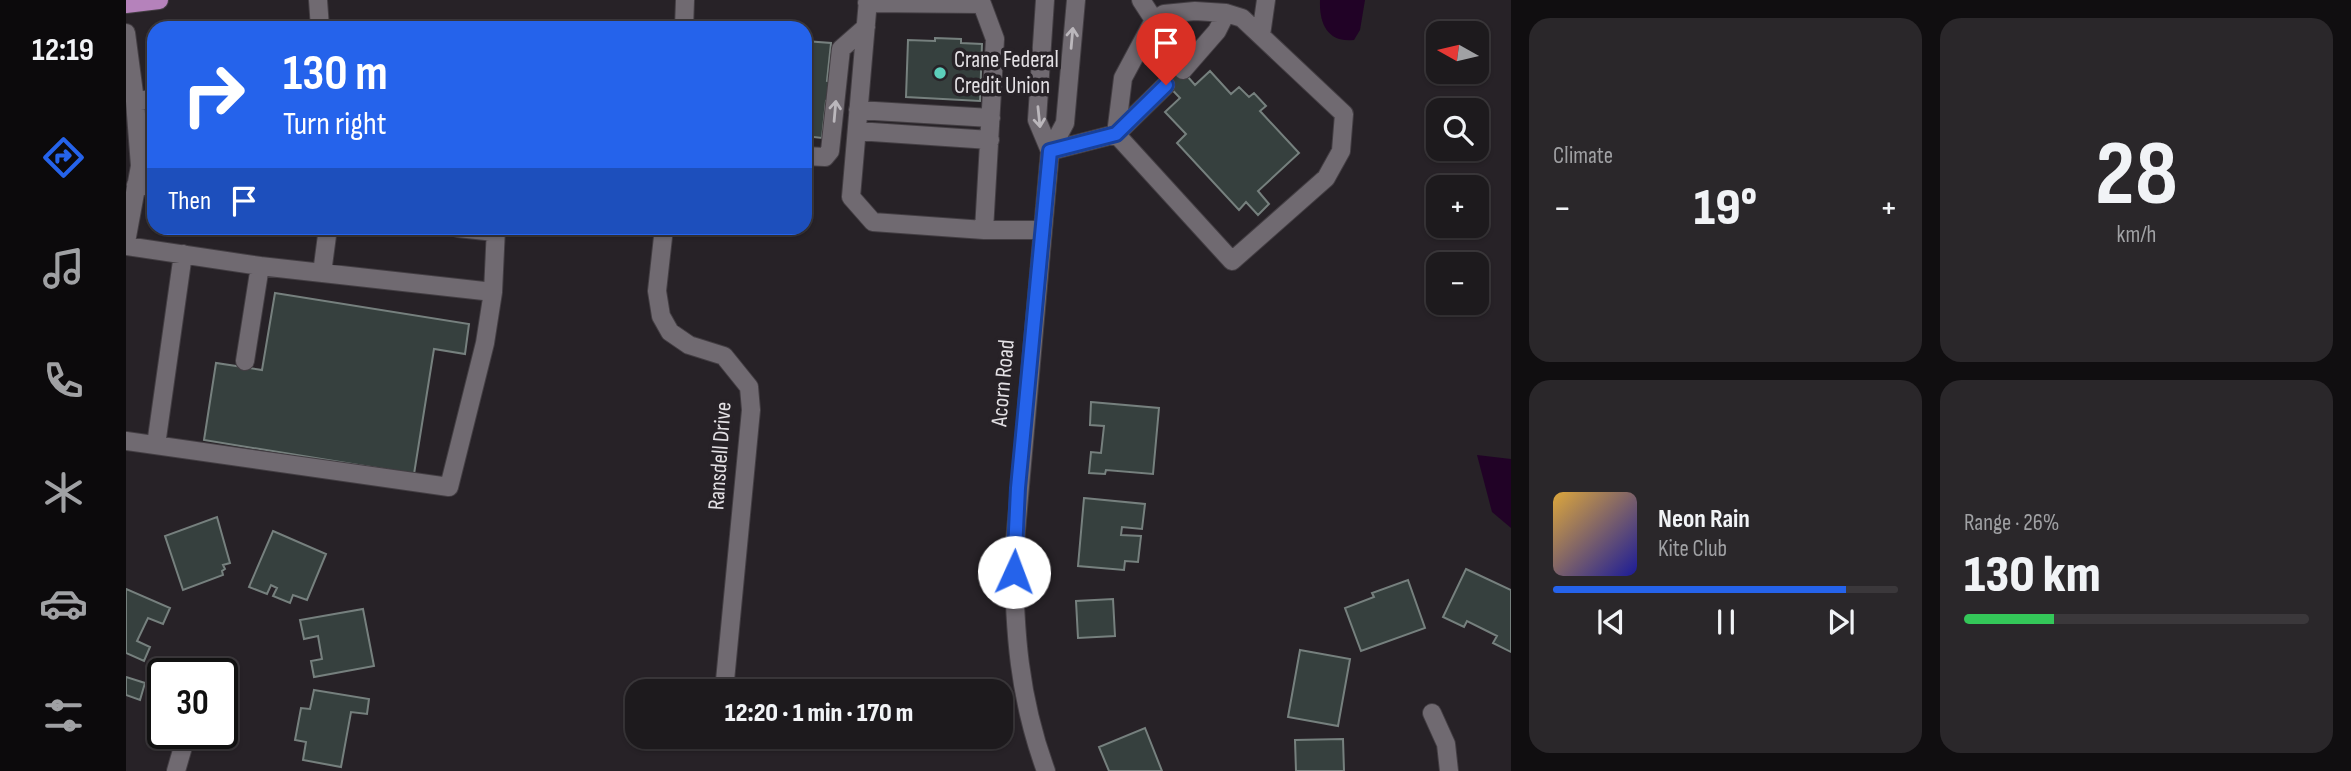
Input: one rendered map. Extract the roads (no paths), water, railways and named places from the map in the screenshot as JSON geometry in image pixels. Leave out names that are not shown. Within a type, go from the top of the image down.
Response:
[{"type":"main road","points":[[126,4],[159,0]]},
{"type":"street","points":[[318,0],[320,21]]},
{"type":"street","points":[[684,21],[685,0]]},
{"type":"street","points":[[1045,0],[1037,120],[1050,151],[1116,134],[1166,85]]},
{"type":"street","name":"Acorn Road","points":[[1046,771],[1029,718],[1018,664],[1014,553],[1050,151],[1065,123],[1076,0]]},
{"type":"street","points":[[1141,0],[1154,20]]},
{"type":"street","points":[[1261,35],[1266,0]]},
{"type":"street","points":[[984,230],[995,39],[982,4],[867,1],[851,197],[873,222],[984,230],[1042,230]]},
{"type":"street","points":[[1164,13],[1226,13],[1242,18],[1344,114],[1341,151],[1326,178],[1232,261],[1116,134],[1123,78],[1154,20],[1164,13]]},
{"type":"street","points":[[1183,70],[1217,31],[1226,13]]},
{"type":"street","points":[[812,157],[821,158],[830,151],[841,50],[866,27]]},
{"type":"street","points":[[126,33],[135,101],[145,124],[133,166],[145,186],[126,244],[260,265],[493,292]]},
{"type":"street","points":[[135,101],[147,100]]},
{"type":"street","points":[[858,120],[990,129]]},
{"type":"street","points":[[322,273],[327,235]]},
{"type":"street","points":[[126,441],[449,487],[485,343],[493,292],[495,235]]},
{"type":"street","name":"Ransdell Drive","points":[[663,235],[657,291],[661,316],[670,331],[690,345],[724,356],[749,387],[751,410],[725,679]]},
{"type":"street","points":[[156,445],[183,254]]},
{"type":"street","points":[[245,361],[260,265]]},
{"type":"street","points":[[1432,713],[1446,744],[1449,771]]},
{"type":"street","points":[[176,771],[182,749]]},
{"type":"place","name":"Crane Federal Credit Union","points":[[940,73]]}]
